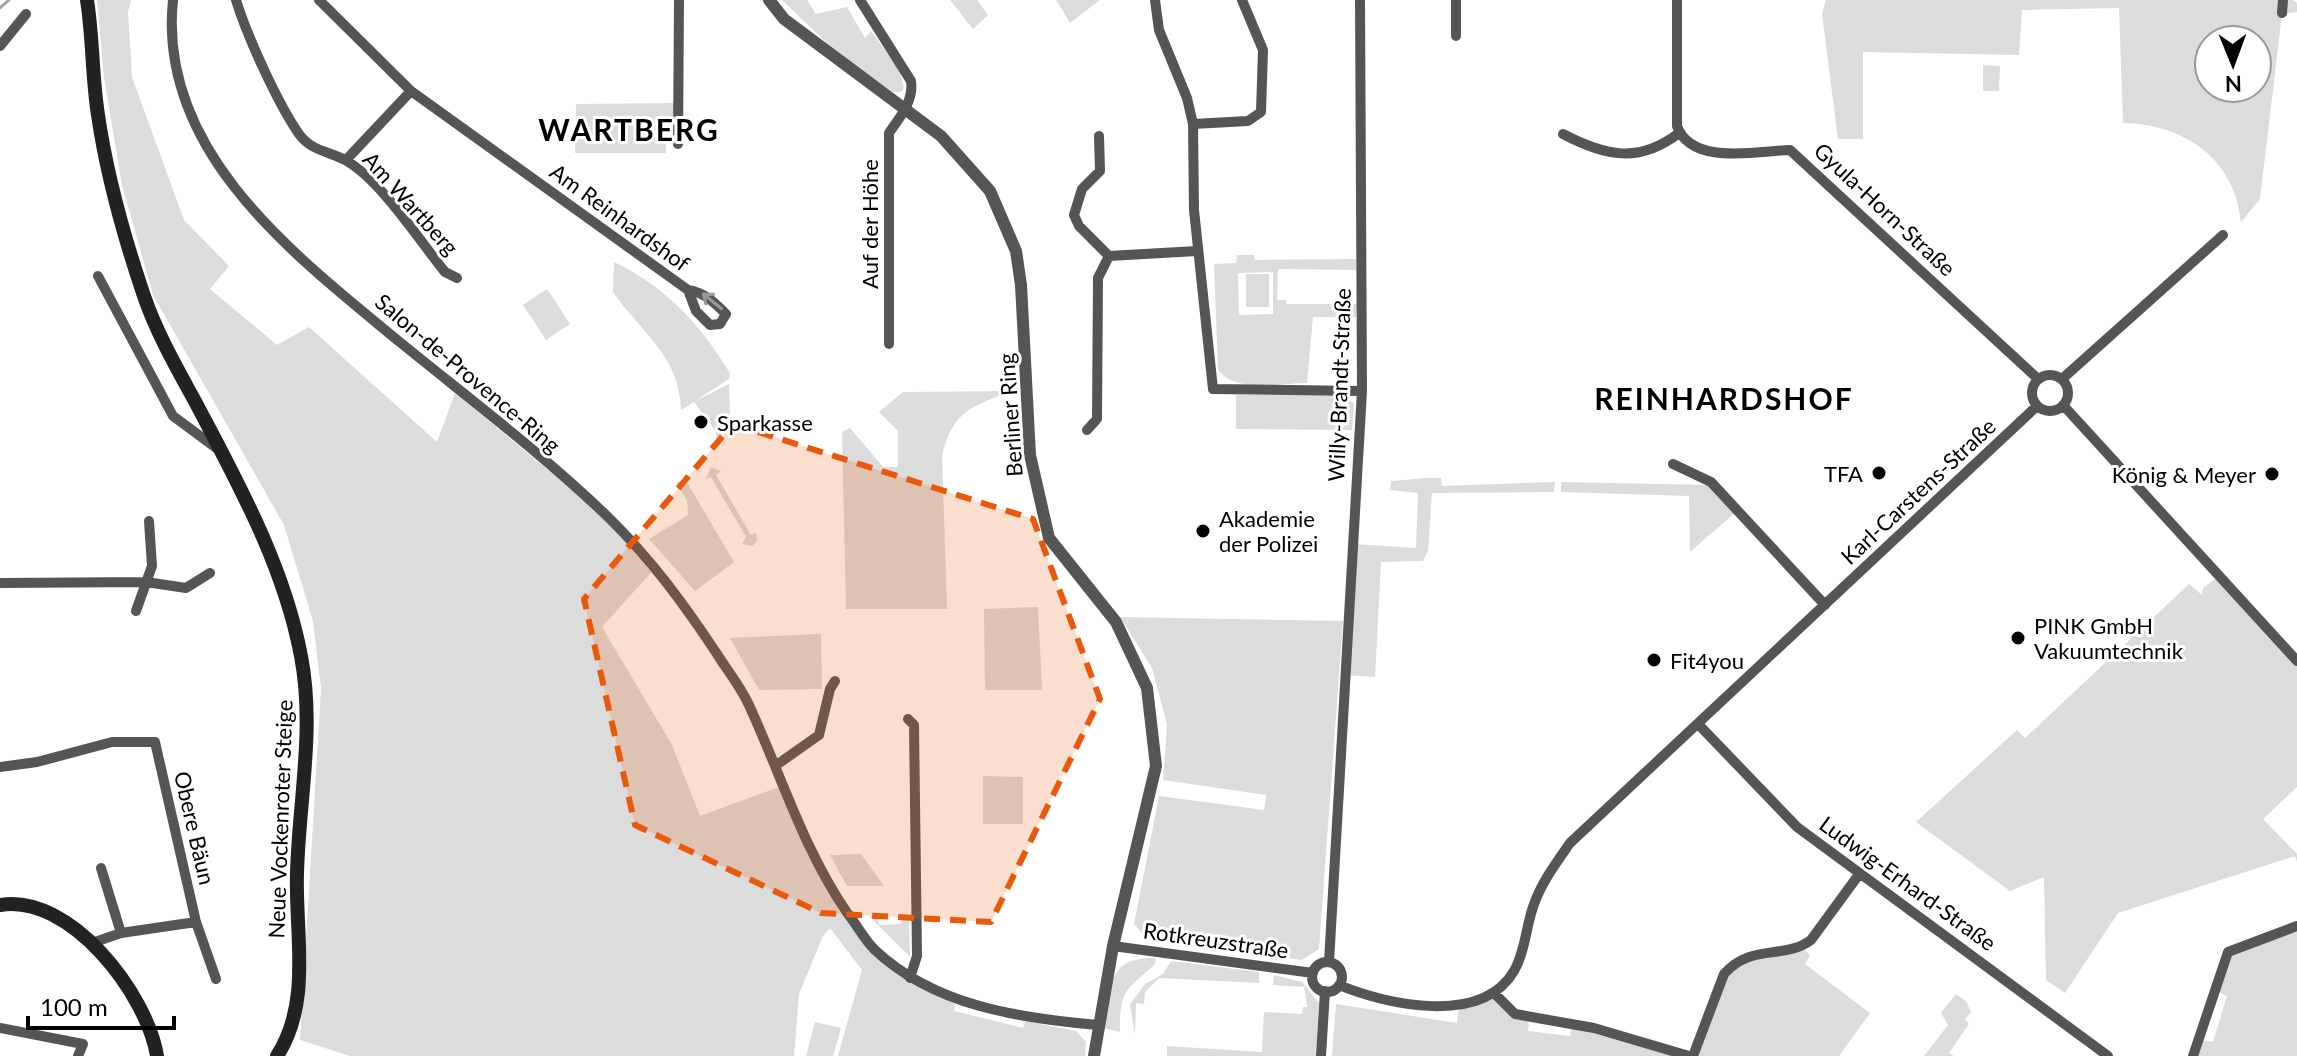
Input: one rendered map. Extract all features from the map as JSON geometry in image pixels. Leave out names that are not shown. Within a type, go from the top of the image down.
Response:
[{"type":"main road","name":"Neue Vockenroter Steige","points":[[87,0],[97,112],[119,220],[146,301],[268,548],[288,603],[306,693],[307,744],[297,871],[298,987],[290,1036],[277,1056]]},
{"type":"main road","points":[[0,905],[13,903],[40,910],[92,943],[138,1001],[157,1056]]},
{"type":"street","name":"Salon-de-Provence-Ring","points":[[173,0],[172,41],[189,110],[219,167],[243,199],[285,244],[571,484],[657,566],[747,699],[829,886],[872,947],[910,978],[985,1009],[1018,1017],[1098,1025]]},
{"type":"street","name":"Am Wartberg","points":[[236,0],[243,23],[300,136],[320,153],[346,160],[378,190],[445,272],[457,278]]},
{"type":"street","name":"Am Reinhardshof","points":[[319,0],[411,91],[688,290]]},
{"type":"street","points":[[678,144],[679,0]]},
{"type":"street","name":"Berliner Ring","points":[[769,0],[784,19],[965,158],[990,191],[1005,218],[1016,251],[1021,285],[1030,455],[1049,538],[1116,622],[1147,688],[1156,766],[1113,946],[1094,1056]]},
{"type":"street","points":[[860,0],[911,81],[912,90],[905,109]]},
{"type":"street","points":[[1155,0],[1159,30],[1187,98],[1193,124],[1197,251],[1213,389],[1362,391]]},
{"type":"street","points":[[1193,124],[1248,121],[1261,112],[1263,50],[1242,0]]},
{"type":"street","name":"Willy-Brandt-Straße","points":[[1329,962],[1362,391],[1360,0]]},
{"type":"street","points":[[1456,0],[1456,36]]},
{"type":"street","points":[[1563,134],[1597,152],[1622,152],[1652,151],[1679,133],[1677,0]]},
{"type":"street","points":[[2282,13],[2283,0]]},
{"type":"street","points":[[0,46],[26,14]]},
{"type":"street","points":[[346,160],[411,91]]},
{"type":"street","name":"Auf der Höhe","points":[[889,344],[889,133],[905,109]]},
{"type":"street","name":"Gyula-Horn-Straße","points":[[1679,133],[1693,147],[1711,152],[1790,150],[1804,159],[2038,379]]},
{"type":"street","points":[[1099,136],[1100,171],[1082,189],[1074,215],[1079,226],[1109,256],[1197,251]]},
{"type":"street","points":[[2062,379],[2223,235]]},
{"type":"street","points":[[1087,430],[1097,419],[1098,278],[1109,256]]},
{"type":"street","name":"Neue Vockenroter Steige","points":[[98,276],[173,416],[221,452]]},
{"type":"street","points":[[2053,375],[2062,379],[2068,391],[2063,405],[2050,411],[2037,406],[2032,390],[2038,379],[2053,375]]},
{"type":"street","points":[[2063,405],[2297,661]]},
{"type":"street","name":"Karl-Carstens-Straße","points":[[1494,993],[1513,973],[1533,905],[1570,843],[2037,406]]},
{"type":"street","points":[[1673,464],[1711,482],[1825,605]]},
{"type":"street","points":[[136,611],[152,566],[149,521]]},
{"type":"street","points":[[0,583],[146,582],[186,588],[210,573]]},
{"type":"street","points":[[775,766],[819,735],[830,689],[835,681]]},
{"type":"street","points":[[908,719],[914,725],[916,886],[916,962],[910,978]]},
{"type":"street","name":"Ludwig-Erhard-Straße","points":[[1699,725],[1797,827],[2108,1056]]},
{"type":"street","name":"Obere Bäun","points":[[0,767],[37,762],[112,742],[155,742],[196,922],[216,979]]},
{"type":"street","points":[[101,868],[121,933]]},
{"type":"street","points":[[1325,991],[1339,985],[1364,995],[1437,1006],[1472,1004],[1494,993],[1515,1014],[1594,1028],[1691,1056],[1724,974],[1747,956],[1802,947],[1811,940],[1860,873]]},
{"type":"street","points":[[92,943],[121,933],[196,922]]},
{"type":"street","points":[[2193,1056],[2228,952],[2297,926]]},
{"type":"street","name":"Rotkreuzstraße","points":[[1113,946],[1313,973]]},
{"type":"street","points":[[1325,991],[1314,983],[1313,973],[1319,964],[1329,962],[1340,969],[1339,985]]},
{"type":"street","points":[[1321,1056],[1325,991]]},
{"type":"street","points":[[0,1028],[83,1044],[78,1056]]},
{"type":"highlighted area","points":[[733,424],[1033,519],[1100,699],[991,922],[821,913],[635,825],[584,599]]},
{"type":"shaded area","points":[[97,0],[131,0],[128,12],[132,77],[184,220],[229,266],[210,289],[277,345],[309,327],[437,442],[455,393],[548,470],[571,484],[657,566],[602,627],[672,745],[700,816],[782,786],[819,866],[849,919],[887,964],[915,985],[955,1004],[954,1011],[1023,1028],[1025,1021],[1076,1031],[1086,1042],[1085,1056],[838,1056],[862,970],[830,928],[823,936],[799,994],[794,1056],[350,1056],[300,1040],[321,689],[313,621],[284,525],[153,295],[122,185],[104,78]]},
{"type":"shaded area","points":[[782,0],[807,0],[816,14],[847,7],[865,38],[871,31],[900,71],[904,88],[901,92],[893,92],[846,61]]},
{"type":"shaded area","points":[[950,0],[977,0],[988,15],[973,29]]},
{"type":"shaded area","points":[[1056,0],[1100,0],[1070,23]]},
{"type":"shaded area","points":[[1826,0],[2293,0],[2297,3],[2297,12],[2282,14],[2273,90],[2273,24],[2193,24],[2193,104],[2271,104],[2260,199],[2241,222],[2229,180],[2203,149],[2166,130],[2123,123],[2119,8],[2022,10],[2019,55],[1863,52],[1863,139],[1838,139],[1822,14]]},
{"type":"shaded area","points":[[1983,65],[2000,66],[1999,91],[1983,91]]},
{"type":"shaded area","points":[[679,103],[679,114],[666,126],[666,153],[575,153],[576,104]]},
{"type":"shaded area","points":[[1237,255],[1254,255],[1255,260],[1356,259],[1356,270],[1278,269],[1277,300],[1286,300],[1286,304],[1357,304],[1356,317],[1313,317],[1307,383],[1247,384],[1235,382],[1218,369],[1214,264],[1236,263]],"holes":[[[1273,272],[1273,314],[1239,315],[1238,273]]]},
{"type":"shaded area","points":[[614,262],[666,295],[694,323],[719,355],[730,373],[729,379],[695,401],[729,384],[730,417],[725,433],[716,438],[716,432],[694,402],[681,410],[679,391],[667,360],[613,292]]},
{"type":"shaded area","points":[[1246,274],[1269,274],[1269,307],[1246,307]]},
{"type":"shaded area","points":[[547,289],[570,324],[546,340],[523,305]]},
{"type":"shaded area","points":[[1012,391],[975,406],[958,419],[942,455],[947,609],[846,609],[842,432],[850,428],[883,467],[898,467],[898,431],[879,412],[903,392]]},
{"type":"shaded area","points":[[1236,395],[1344,395],[1354,404],[1352,430],[1236,429]]},
{"type":"shaded area","points":[[711,467],[721,471],[716,475],[751,535],[756,533],[757,540],[753,546],[742,544],[746,537],[711,477],[706,479]]},
{"type":"shaded area","points":[[1441,478],[1442,486],[1555,482],[1554,492],[1432,493],[1428,551],[1423,561],[1381,562],[1375,677],[1345,675],[1354,544],[1416,548],[1418,493],[1390,490],[1391,481]]},
{"type":"shaded area","points":[[685,479],[734,562],[695,591],[649,539],[688,515],[687,500],[676,483]]},
{"type":"shaded area","points":[[1561,482],[1708,485],[1737,511],[1690,552],[1689,496],[1561,492]]},
{"type":"shaded area","points":[[2218,577],[2297,661],[2297,787],[2263,819],[2297,854],[2297,862],[2295,856],[2118,913],[2065,993],[2046,980],[2044,877],[2010,891],[1916,822],[2017,730],[2025,738],[2189,584],[2202,595],[2203,588]]},
{"type":"shaded area","points":[[1038,607],[1042,690],[985,690],[984,609]]},
{"type":"shaded area","points":[[1120,617],[1343,621],[1319,949],[1302,960],[1147,939],[1134,924],[1159,796],[1264,810],[1266,795],[1163,780],[1167,724],[1152,668]]},
{"type":"shaded area","points":[[821,634],[822,689],[759,690],[730,638]]},
{"type":"shaded area","points":[[983,776],[1023,777],[1023,824],[983,824]]},
{"type":"shaded area","points":[[861,854],[884,886],[847,886],[830,855]]},
{"type":"shaded area","points":[[869,916],[878,916],[879,925],[901,924],[902,917],[909,916],[910,957]]},
{"type":"shaded area","points":[[2297,926],[2297,1056],[2193,1056],[2201,1040],[2213,1042],[2227,996],[2215,991],[2225,958]]},
{"type":"shaded area","points":[[1802,947],[1810,955],[1805,964],[1870,1013],[1839,1056],[1696,1056],[1733,964]]},
{"type":"shaded area","points":[[1156,958],[1155,964],[1123,998],[1120,1032],[1104,1028],[1110,988],[1119,969],[1140,959]]},
{"type":"shaded area","points":[[1171,961],[1259,972],[1259,983],[1159,978],[1145,992],[1144,1004],[1136,1003],[1135,1035],[1130,1004],[1145,984],[1163,974]]},
{"type":"shaded area","points":[[1274,975],[1302,982],[1319,1003],[1316,1056],[1167,1056],[1167,1046],[1262,1052],[1264,1012],[1302,1014],[1303,1007],[1307,1007],[1304,987],[1273,985]]},
{"type":"shaded area","points":[[1494,993],[1529,1018],[1528,1031],[1570,1036],[1572,1027],[1672,1056],[1332,1056],[1336,1004],[1457,1023],[1459,1006]]},
{"type":"shaded area","points":[[1956,994],[1966,1001],[1971,1012],[1965,1019],[1969,1024],[1949,1053],[1954,1056],[1924,1056],[1948,1025],[1941,1013]]},
{"type":"shaded area","points":[[815,1022],[841,1028],[833,1056],[806,1056]]},
{"type":"waterway","points":[[0,8],[9,0]]},
{"type":"place","name":"Sparkasse","points":[[701,422]]},
{"type":"place","name":"TFA","points":[[1879,473]]},
{"type":"place","name":"König & Meyer","points":[[2272,474]]},
{"type":"place","name":"Akademie der Polizei","points":[[1203,531]]},
{"type":"place","name":"PINK GmbH Vakuumtechnik","points":[[2018,638]]},
{"type":"place","name":"Fit4you","points":[[1654,660]]},
{"type":"district","name":"WARTBERG","points":[[629,129]]},
{"type":"district","name":"REINHARDSHOF","points":[[1724,398]]}]
